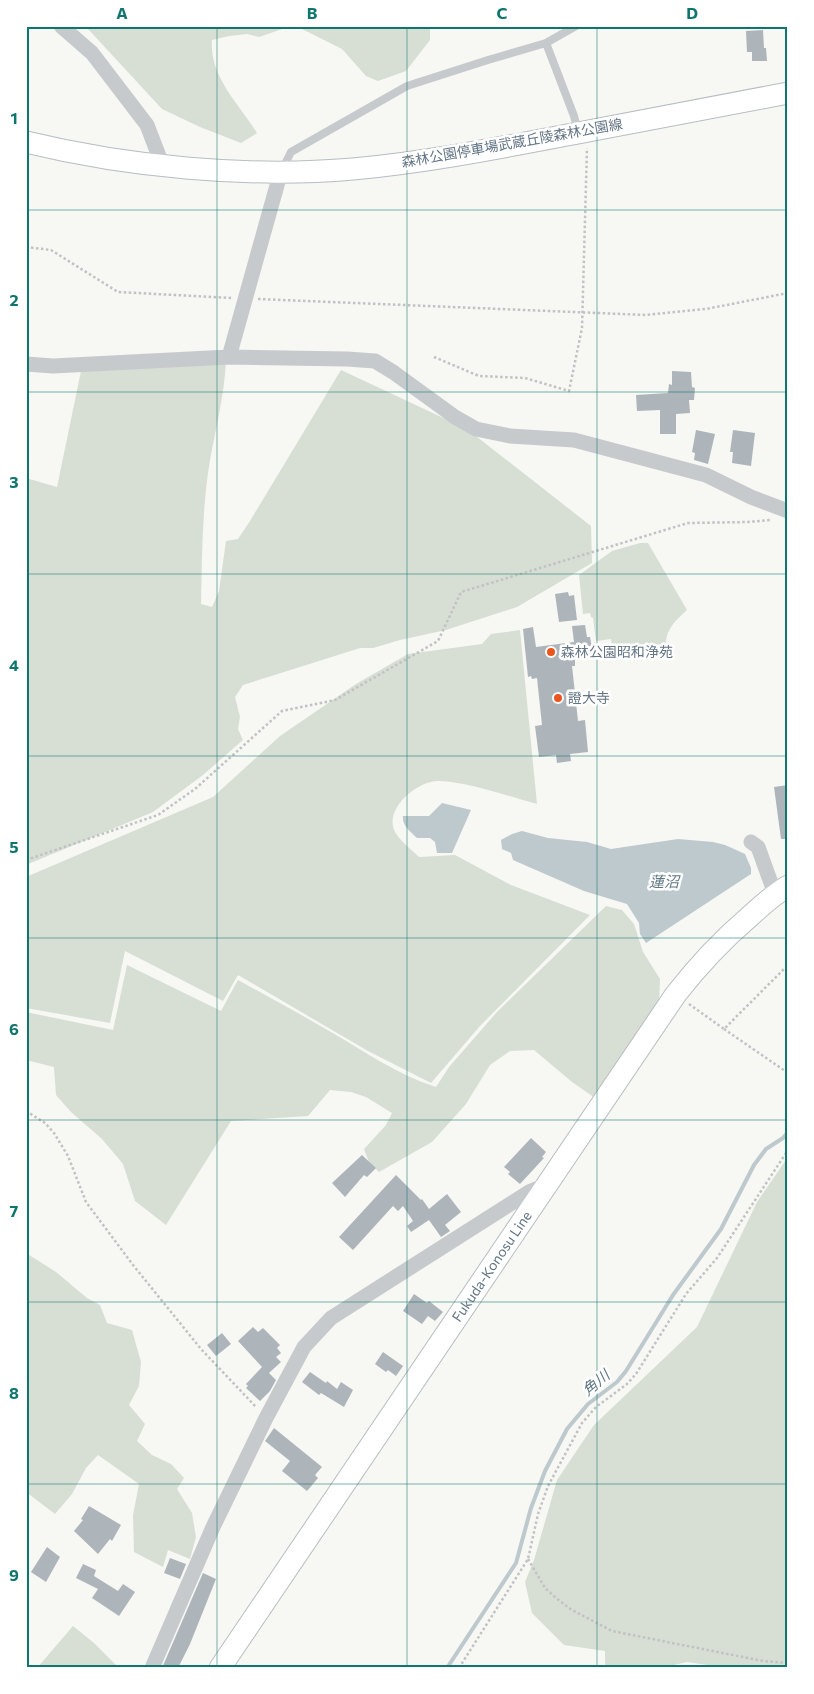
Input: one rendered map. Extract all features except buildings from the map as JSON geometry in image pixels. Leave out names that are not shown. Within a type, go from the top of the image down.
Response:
[{"type":"main road","name":"森林公園停車場武蔵丘陵森林公園線","points":[[26,142],[70,152],[216,169],[281,171],[363,167],[480,152],[788,93]]},
{"type":"main road","name":"Fukuda-Konosu Line","points":[[220,1668],[676,994],[697,967],[728,935],[781,890]]},
{"type":"street","points":[[62,26],[92,53],[147,125],[162,164]]},
{"type":"street","points":[[229,357],[281,171]]},
{"type":"street","points":[[26,364],[53,366],[229,357],[375,361],[394,372],[455,417],[476,429],[510,436],[574,440],[706,475],[751,498],[788,511]]},
{"type":"street","points":[[751,842],[758,846],[781,890]]},
{"type":"street","points":[[152,1668],[213,1527],[266,1418],[304,1346],[331,1318],[529,1192],[546,1186]]},
{"type":"lane","points":[[281,171],[291,152],[407,86],[546,43],[576,26]]},
{"type":"lane","points":[[546,43],[574,116],[583,132]]},
{"type":"path","points":[[434,357],[479,376],[525,378],[569,391],[582,328],[583,312],[583,132]]},
{"type":"path","points":[[26,247],[51,250],[118,292],[655,314],[706,309],[788,293]]},
{"type":"path","points":[[26,860],[158,815],[195,789],[282,711],[335,700],[438,641],[461,592],[688,523],[772,520]]},
{"type":"path","points":[[724,1029],[788,965]]},
{"type":"path","points":[[676,994],[788,1073]]},
{"type":"path","points":[[26,1111],[45,1123],[54,1133],[68,1156],[86,1202],[133,1265],[201,1349],[266,1418]]},
{"type":"path","points":[[459,1668],[528,1559],[538,1514],[548,1486],[582,1423],[596,1407],[627,1384],[636,1374],[686,1294],[717,1258],[788,1150]]},
{"type":"path","points":[[528,1559],[545,1588],[556,1598],[572,1610],[612,1631],[763,1661],[788,1663]]},
{"type":"shaded area","points":[[83,26],[291,26],[259,37],[247,34],[212,40],[212,53],[220,78],[257,133],[241,143],[200,127],[162,109],[89,30]]},
{"type":"shaded area","points":[[296,26],[430,26],[430,40],[406,71],[378,81],[366,76],[342,49]]},
{"type":"shaded area","points":[[226,362],[222,399],[205,496],[201,604],[212,607],[219,591],[226,541],[238,539],[341,370],[467,429],[591,526],[592,563],[517,607],[446,630],[373,648],[360,648],[243,685],[235,697],[240,717],[238,729],[243,740],[203,775],[153,812],[26,865],[26,478],[57,487],[81,371]]},
{"type":"shaded area","points":[[640,543],[648,543],[687,610],[668,632],[666,651],[613,652],[611,639],[596,641],[593,618],[590,613],[583,614],[579,575],[612,551]]},
{"type":"shaded area","points":[[520,630],[537,804],[463,784],[431,782],[413,791],[398,805],[393,823],[395,832],[419,857],[455,855],[511,885],[590,915],[480,1026],[431,1083],[368,1051],[238,975],[223,1001],[125,951],[110,1023],[26,1008],[26,877],[213,797],[280,736],[356,684],[408,654],[482,644],[491,634]]},
{"type":"shaded area","points":[[606,906],[622,910],[634,924],[643,952],[660,979],[659,1003],[595,1098],[572,1082],[534,1050],[510,1051],[490,1065],[466,1104],[432,1142],[379,1172],[369,1162],[364,1149],[386,1125],[392,1113],[366,1097],[351,1092],[330,1090],[308,1116],[231,1121],[166,1225],[135,1201],[123,1164],[102,1139],[71,1112],[56,1095],[54,1067],[26,1060],[26,1012],[113,1030],[127,965],[221,1011],[238,980],[395,1070],[436,1087],[449,1067],[497,1012]]},
{"type":"shaded area","points":[[788,1157],[788,1668],[727,1668],[687,1662],[661,1668],[605,1668],[605,1651],[564,1645],[532,1613],[525,1582],[534,1560],[557,1480],[594,1425],[697,1327],[757,1202]]},
{"type":"shaded area","points":[[26,1253],[56,1272],[87,1298],[100,1305],[107,1323],[132,1330],[141,1362],[139,1386],[129,1405],[145,1424],[137,1441],[152,1455],[171,1464],[184,1478],[177,1489],[192,1513],[196,1537],[190,1559],[168,1550],[163,1567],[134,1552],[133,1515],[139,1484],[98,1455],[86,1468],[72,1494],[55,1514],[26,1492]]},
{"type":"shaded area","points":[[73,1626],[94,1643],[119,1668],[37,1668]]},
{"type":"water","points":[[442,803],[471,810],[452,853],[437,853],[435,842],[430,838],[417,838],[407,828],[403,820],[403,816],[429,816]]},
{"type":"water","name":"蓮沼","points":[[522,831],[548,838],[587,842],[611,849],[678,839],[713,842],[745,854],[751,868],[751,874],[646,943],[640,934],[639,923],[627,904],[584,891],[513,860],[511,853],[502,849],[501,840]]},
{"type":"waterway","name":"角川","points":[[447,1668],[516,1563],[531,1508],[545,1471],[567,1429],[588,1404],[617,1382],[626,1371],[673,1295],[721,1229],[754,1165],[766,1149],[783,1138],[788,1132]]},
{"type":"place","name":"森林公園昭和浄苑","points":[[551,652]]},
{"type":"place","name":"證大寺","points":[[558,698]]}]
